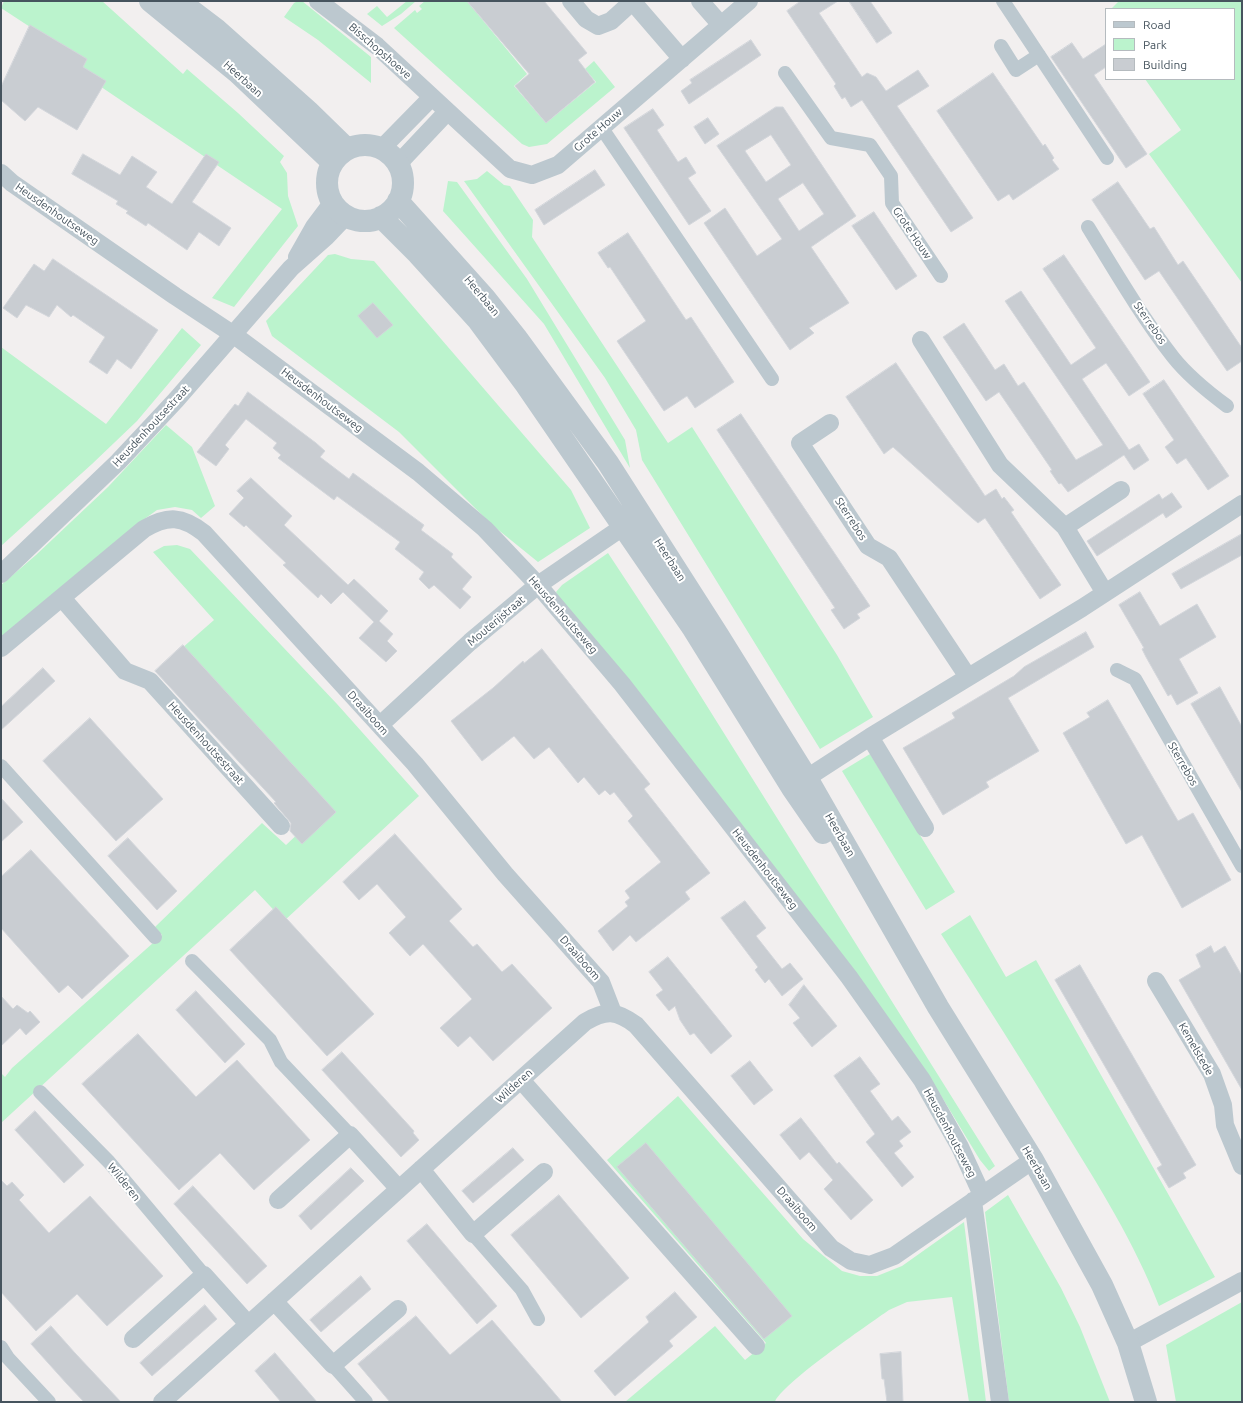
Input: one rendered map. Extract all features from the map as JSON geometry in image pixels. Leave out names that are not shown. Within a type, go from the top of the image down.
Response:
[{"type":"street","name":"Heerbaan","points":[[150,1],[340,155]]},
{"type":"street","name":"Heerbaan","points":[[179,1],[216,29],[308,111],[340,155]]},
{"type":"street","name":"Bisschopshoeve","points":[[318,1],[377,46],[439,105]]},
{"type":"street","points":[[571,1],[586,19],[598,26],[611,21],[633,1],[682,59]]},
{"type":"street","points":[[700,1],[721,25]]},
{"type":"street","name":"Grote Houw","points":[[439,105],[510,169],[532,175],[558,165],[749,1]]},
{"type":"street","points":[[1003,1],[1107,158]]},
{"type":"street","points":[[1000,46],[1016,70],[1039,55]]},
{"type":"street","name":"Grote Houw","points":[[785,73],[831,138],[870,145],[891,176],[892,203],[941,276]]},
{"type":"street","points":[[382,148],[439,105]]},
{"type":"street","points":[[398,164],[439,105]]},
{"type":"street","points":[[601,127],[772,379]]},
{"type":"street","points":[[364,144],[382,148],[391,155],[398,164],[403,180],[398,201],[393,209],[381,217],[366,221],[339,209],[326,185],[327,173],[340,155],[364,144]]},
{"type":"street","name":"Heusdenhoutseweg","points":[[1,174],[116,256],[234,335],[418,472],[485,529],[538,585],[622,684],[849,976],[922,1080],[960,1147],[977,1198],[1000,1402]]},
{"type":"street","name":"Heerbaan","points":[[398,201],[485,298],[516,337],[608,463],[632,520]]},
{"type":"street","name":"Heusdenhoutsestraat","points":[[1,574],[118,462],[234,335],[291,268],[314,227],[339,209]]},
{"type":"street","name":"Heerbaan","points":[[381,217],[418,254],[477,320],[632,520],[800,783],[1033,1160],[1102,1285],[1128,1343],[1146,1402]]},
{"type":"street","name":"Sterrebos","points":[[1088,227],[1130,294],[1174,357],[1206,391],[1227,406]]},
{"type":"street","points":[[921,340],[1000,465],[1065,527],[1105,593]]},
{"type":"street","name":"Sterrebos","points":[[830,424],[800,443],[868,546],[889,558],[968,677]]},
{"type":"street","points":[[1065,527],[1121,490]]},
{"type":"street","points":[[800,783],[870,737],[1105,593],[1242,504]]},
{"type":"street","name":"Draaiboom","points":[[62,598],[144,529],[158,521],[173,519],[190,522],[204,533],[380,725],[506,874],[601,982],[613,1013],[627,1018],[636,1025],[831,1248],[850,1261],[870,1265],[894,1256],[1033,1160]]},
{"type":"street","name":"Mouterijstraat","points":[[380,725],[470,642],[538,585],[632,520]]},
{"type":"street","points":[[1,648],[62,598]]},
{"type":"street","name":"Heusdenhoutsestraat","points":[[62,598],[125,671],[150,682],[281,826]]},
{"type":"street","name":"Sterrebos","points":[[1117,670],[1135,679],[1242,866]]},
{"type":"street","points":[[870,737],[925,828]]},
{"type":"street","points":[[1,766],[155,937]]},
{"type":"street","points":[[192,961],[270,1040],[281,1062],[399,1189]]},
{"type":"street","name":"Kemelstede","points":[[1156,981],[1212,1074],[1223,1104],[1225,1125],[1242,1166]]},
{"type":"street","name":"Wilderen","points":[[162,1402],[585,1022],[600,1014],[613,1013]]},
{"type":"street","points":[[521,1080],[756,1346]]},
{"type":"street","name":"Wilderen","points":[[40,1092],[109,1162],[204,1275],[248,1324]]},
{"type":"street","points":[[278,1200],[350,1135]]},
{"type":"street","points":[[421,1170],[522,1290],[538,1318]]},
{"type":"street","points":[[474,1234],[544,1172]]},
{"type":"street","points":[[133,1338],[204,1275]]},
{"type":"street","points":[[1128,1343],[1242,1281]]},
{"type":"street","points":[[274,1301],[366,1402]]},
{"type":"street","points":[[332,1365],[398,1310]]},
{"type":"street","points":[[1,1347],[8,1358],[49,1402]]},
{"type":"green space","points":[[4,1],[102,1],[183,74],[187,69],[238,113],[284,156],[280,162],[287,173],[288,196],[298,226],[234,307],[212,298],[282,209],[79,72],[47,38],[1,8]]},
{"type":"green space","points":[[302,1],[371,57],[371,83],[318,40],[284,17],[294,3]]},
{"type":"green space","points":[[407,1],[416,1],[401,14],[382,26],[367,14],[377,6],[387,17]]},
{"type":"green space","points":[[425,1],[467,1],[527,74],[514,86],[546,123],[596,82],[585,69],[594,61],[615,87],[547,144],[529,147],[522,144],[394,28],[415,10],[417,13],[422,9],[419,6]]},
{"type":"green space","points":[[1119,1],[1242,1],[1242,283],[1149,154],[1181,130],[1146,80],[1235,80],[1235,8],[1112,8]]},
{"type":"green space","points":[[487,171],[504,185],[510,186],[533,220],[532,237],[668,443],[692,427],[837,655],[873,717],[820,749],[642,460],[636,430],[605,378],[464,181],[477,179]]},
{"type":"green space","points":[[448,181],[457,182],[527,279],[625,440],[630,468],[544,324],[443,211]]},
{"type":"green space","points":[[335,254],[351,259],[374,261],[571,490],[590,528],[538,562],[491,524],[399,432],[272,336],[266,321],[328,255]]},
{"type":"green space","points":[[182,328],[201,345],[137,421],[92,464],[1,546],[1,347],[106,424]]},
{"type":"green space","points":[[166,425],[192,447],[215,506],[201,518],[192,510],[175,507],[157,510],[132,528],[1,637],[1,585],[36,555],[108,487]]},
{"type":"green space","points":[[177,545],[190,549],[337,704],[419,796],[284,921],[255,890],[1,1123],[1,1073],[5,1077],[12,1068],[162,935],[155,927],[262,823],[286,845],[302,830],[156,671],[214,620],[153,552],[164,546]]},
{"type":"green space","points":[[608,553],[670,647],[995,1166],[989,1171],[980,1160],[940,1094],[558,596],[556,592],[562,585]]},
{"type":"green space","points":[[870,754],[955,892],[926,910],[842,771]]},
{"type":"green space","points":[[970,915],[1006,977],[1036,960],[1215,1277],[1159,1306],[1139,1260],[1102,1193],[1033,1079],[941,934]]},
{"type":"green space","points":[[678,1096],[803,1239],[842,1271],[860,1276],[877,1276],[902,1266],[964,1222],[986,1402],[969,1402],[952,1297],[907,1302],[889,1310],[808,1369],[792,1382],[775,1402],[625,1402],[715,1326],[745,1360],[766,1343],[607,1160]]},
{"type":"green space","points":[[1008,1195],[1061,1288],[1080,1327],[1110,1402],[1009,1402],[985,1212]]},
{"type":"green space","points":[[1242,1302],[1242,1402],[1176,1402],[1166,1345]]},
{"type":"building","points":[[467,1],[544,1],[587,53],[578,60],[595,82],[546,123],[515,86],[529,74]]},
{"type":"building","points":[[801,1],[838,1],[819,13],[862,77],[867,73],[876,77],[886,91],[918,70],[929,86],[897,106],[973,218],[951,232],[862,100],[851,107],[845,97],[842,99],[834,86],[836,84],[787,11]]},
{"type":"building","points":[[849,1],[870,1],[892,33],[877,43]]},
{"type":"building","points":[[30,25],[87,59],[83,67],[106,81],[77,130],[38,107],[25,121],[1,100],[1,87]]},
{"type":"building","points":[[751,40],[761,55],[689,104],[681,91],[692,83],[690,80]]},
{"type":"building","points":[[1072,43],[1083,59],[1105,45],[1105,68],[1094,75],[1147,154],[1126,168],[1051,57]]},
{"type":"building","points":[[993,73],[1043,146],[1045,144],[1054,158],[1052,160],[1059,169],[1013,200],[1009,194],[998,201],[937,111]]},
{"type":"building","points":[[776,107],[783,107],[856,216],[811,247],[849,303],[809,328],[814,333],[790,350],[704,223],[725,208],[757,256],[782,239],[717,146]],"holes":[[[771,135],[791,165],[766,182],[745,151]],[[803,183],[824,214],[799,231],[778,199]]]},
{"type":"building","points":[[653,109],[664,125],[657,130],[678,162],[686,157],[696,173],[688,178],[711,211],[689,225],[624,128]]},
{"type":"building","points":[[708,118],[719,134],[705,144],[694,127]]},
{"type":"building","points":[[83,154],[120,175],[132,156],[157,172],[146,187],[172,204],[206,154],[219,162],[192,202],[231,228],[219,246],[199,232],[187,250],[148,223],[146,226],[126,213],[128,211],[116,204],[118,201],[72,174]]},
{"type":"building","points":[[595,170],[605,185],[544,225],[535,210]]},
{"type":"building","points":[[1118,182],[1150,229],[1154,227],[1178,265],[1183,261],[1242,348],[1242,361],[1227,371],[1159,271],[1145,280],[1092,200]]},
{"type":"building","points":[[874,212],[917,276],[896,290],[852,226]]},
{"type":"building","points":[[628,233],[686,320],[691,317],[734,382],[695,408],[687,396],[664,411],[617,341],[646,321],[610,267],[608,268],[598,253]]},
{"type":"building","points":[[1064,255],[1150,382],[1129,396],[1106,363],[1082,379],[1129,450],[1139,444],[1149,460],[1134,470],[1124,455],[1068,492],[1061,483],[1059,484],[1050,471],[1052,470],[999,392],[986,401],[943,337],[964,323],[995,370],[1004,364],[1018,386],[1024,382],[1076,460],[1103,445],[1005,301],[1021,291],[1071,365],[1096,348],[1043,269]]},
{"type":"building","points":[[53,259],[158,330],[131,369],[117,359],[107,374],[89,362],[105,337],[73,315],[71,317],[57,305],[49,317],[26,305],[17,318],[3,308],[34,264],[44,271]]},
{"type":"building","points":[[373,303],[393,325],[377,338],[358,316]]},
{"type":"building","points":[[896,363],[985,496],[996,489],[1002,499],[1004,497],[1014,510],[1011,512],[1061,585],[1040,599],[985,518],[978,523],[893,447],[884,454],[846,397]]},
{"type":"building","points":[[1164,380],[1229,476],[1208,490],[1186,458],[1177,464],[1165,447],[1174,440],[1143,394]]},
{"type":"building","points":[[248,392],[325,451],[320,457],[349,479],[353,473],[424,525],[421,530],[453,554],[451,557],[472,577],[462,589],[471,597],[460,609],[434,585],[429,589],[419,579],[424,572],[395,549],[400,542],[337,496],[334,500],[278,458],[281,455],[273,448],[277,443],[246,419],[225,445],[229,449],[216,466],[197,452],[235,404],[238,406]]},
{"type":"building","points":[[741,414],[870,606],[857,614],[860,618],[844,629],[831,610],[835,608],[717,430]]},
{"type":"building","points":[[251,478],[292,516],[284,525],[348,585],[354,579],[388,611],[379,621],[393,634],[387,641],[397,651],[386,662],[359,638],[374,622],[343,592],[331,604],[321,594],[318,598],[283,565],[286,563],[246,525],[244,527],[229,514],[244,498],[237,491]]},
{"type":"building","points":[[1172,493],[1182,507],[1166,518],[1163,513],[1097,556],[1087,541],[1159,494],[1162,499]]},
{"type":"building","points":[[1242,534],[1242,555],[1181,589],[1172,574]]},
{"type":"building","points":[[1140,592],[1160,626],[1197,604],[1216,637],[1179,659],[1198,693],[1177,705],[1171,694],[1168,696],[1142,649],[1144,648],[1119,605]]},
{"type":"building","points":[[1086,632],[1094,647],[1008,698],[1039,751],[986,782],[989,787],[943,815],[903,748],[955,718],[952,713],[1014,676],[1024,667]]},
{"type":"building","points":[[183,645],[336,812],[302,844],[290,831],[291,823],[274,803],[276,802],[155,671]]},
{"type":"building","points":[[542,649],[650,784],[644,789],[710,873],[685,892],[690,899],[636,942],[630,935],[613,951],[598,931],[628,906],[625,902],[630,898],[625,891],[661,862],[628,821],[633,816],[614,792],[610,795],[605,790],[599,795],[584,777],[578,783],[549,747],[534,759],[514,736],[482,761],[451,721],[493,688],[523,661],[524,663]]},
{"type":"building","points":[[43,668],[55,681],[1,730],[1,707]]},
{"type":"building","points":[[1220,687],[1242,727],[1242,792],[1191,704]]},
{"type":"building","points":[[1108,700],[1178,821],[1193,813],[1231,880],[1182,908],[1142,835],[1126,844],[1063,733],[1090,717],[1087,713]]},
{"type":"building","points":[[90,718],[163,799],[116,841],[43,761]]},
{"type":"building","points":[[1,798],[23,822],[1,842]]},
{"type":"building","points":[[395,834],[462,909],[449,921],[473,947],[477,944],[502,972],[512,964],[552,1008],[493,1061],[470,1036],[458,1047],[440,1028],[472,999],[423,944],[410,956],[389,933],[406,917],[377,884],[359,900],[343,882]]},
{"type":"building","points":[[128,838],[177,891],[157,910],[108,856]]},
{"type":"building","points":[[31,850],[129,956],[82,999],[68,985],[59,993],[1,928],[1,877]]},
{"type":"building","points":[[745,901],[766,928],[756,936],[782,969],[790,963],[803,979],[782,996],[769,979],[765,983],[755,970],[758,967],[721,918]]},
{"type":"building","points":[[276,907],[374,1014],[327,1056],[230,950]]},
{"type":"building","points":[[1211,946],[1214,953],[1225,946],[1242,976],[1242,1090],[1179,980],[1201,967],[1196,955]]},
{"type":"building","points":[[668,957],[732,1036],[711,1054],[694,1033],[690,1035],[680,1020],[675,1006],[669,1011],[656,995],[663,990],[649,972]]},
{"type":"building","points":[[1080,965],[1196,1165],[1183,1173],[1186,1178],[1169,1188],[1157,1168],[1162,1165],[1055,980]]},
{"type":"building","points":[[804,985],[837,1026],[812,1047],[793,1023],[800,1018],[789,1005]]},
{"type":"building","points":[[196,991],[245,1044],[225,1063],[176,1010]]},
{"type":"building","points":[[1,996],[13,1009],[17,1005],[28,1013],[30,1011],[40,1022],[26,1035],[20,1028],[1,1046]]},
{"type":"building","points":[[138,1034],[196,1097],[237,1060],[310,1140],[254,1190],[220,1153],[179,1190],[82,1084]]},
{"type":"building","points":[[342,1052],[414,1131],[413,1133],[419,1140],[401,1157],[322,1070]]},
{"type":"building","points":[[860,1057],[880,1084],[870,1091],[892,1121],[898,1116],[911,1132],[899,1141],[903,1146],[894,1153],[914,1177],[902,1187],[866,1142],[875,1134],[834,1076]]},
{"type":"building","points":[[750,1061],[773,1090],[754,1105],[731,1076]]},
{"type":"building","points":[[35,1111],[84,1165],[64,1183],[15,1130]]},
{"type":"building","points":[[801,1118],[837,1164],[839,1162],[873,1200],[851,1220],[824,1189],[833,1180],[809,1152],[800,1160],[780,1135]]},
{"type":"building","points":[[646,1143],[792,1316],[764,1339],[617,1167]]},
{"type":"building","points":[[513,1148],[524,1160],[473,1203],[462,1191]]},
{"type":"building","points":[[351,1168],[364,1181],[311,1230],[299,1216]]},
{"type":"building","points":[[1,1180],[7,1186],[12,1182],[24,1195],[19,1200],[49,1233],[90,1196],[163,1276],[107,1326],[77,1294],[36,1331],[1,1292]]},
{"type":"building","points":[[193,1186],[267,1266],[247,1284],[174,1204]]},
{"type":"building","points":[[559,1195],[629,1278],[581,1318],[511,1235]]},
{"type":"building","points":[[427,1224],[497,1306],[477,1324],[407,1241]]},
{"type":"building","points":[[361,1276],[371,1289],[321,1332],[310,1320]]},
{"type":"building","points":[[675,1292],[697,1317],[669,1341],[673,1346],[615,1396],[594,1371],[649,1322],[646,1317]]},
{"type":"building","points":[[205,1305],[217,1319],[152,1376],[140,1363]]},
{"type":"building","points":[[416,1316],[450,1355],[492,1320],[562,1402],[390,1402],[358,1364]]},
{"type":"building","points":[[51,1326],[121,1402],[84,1402],[67,1384],[31,1344]]},
{"type":"building","points":[[901,1352],[903,1402],[887,1402],[884,1379],[882,1379],[880,1354]]},
{"type":"building","points":[[275,1353],[317,1402],[281,1402],[255,1371]]}]
